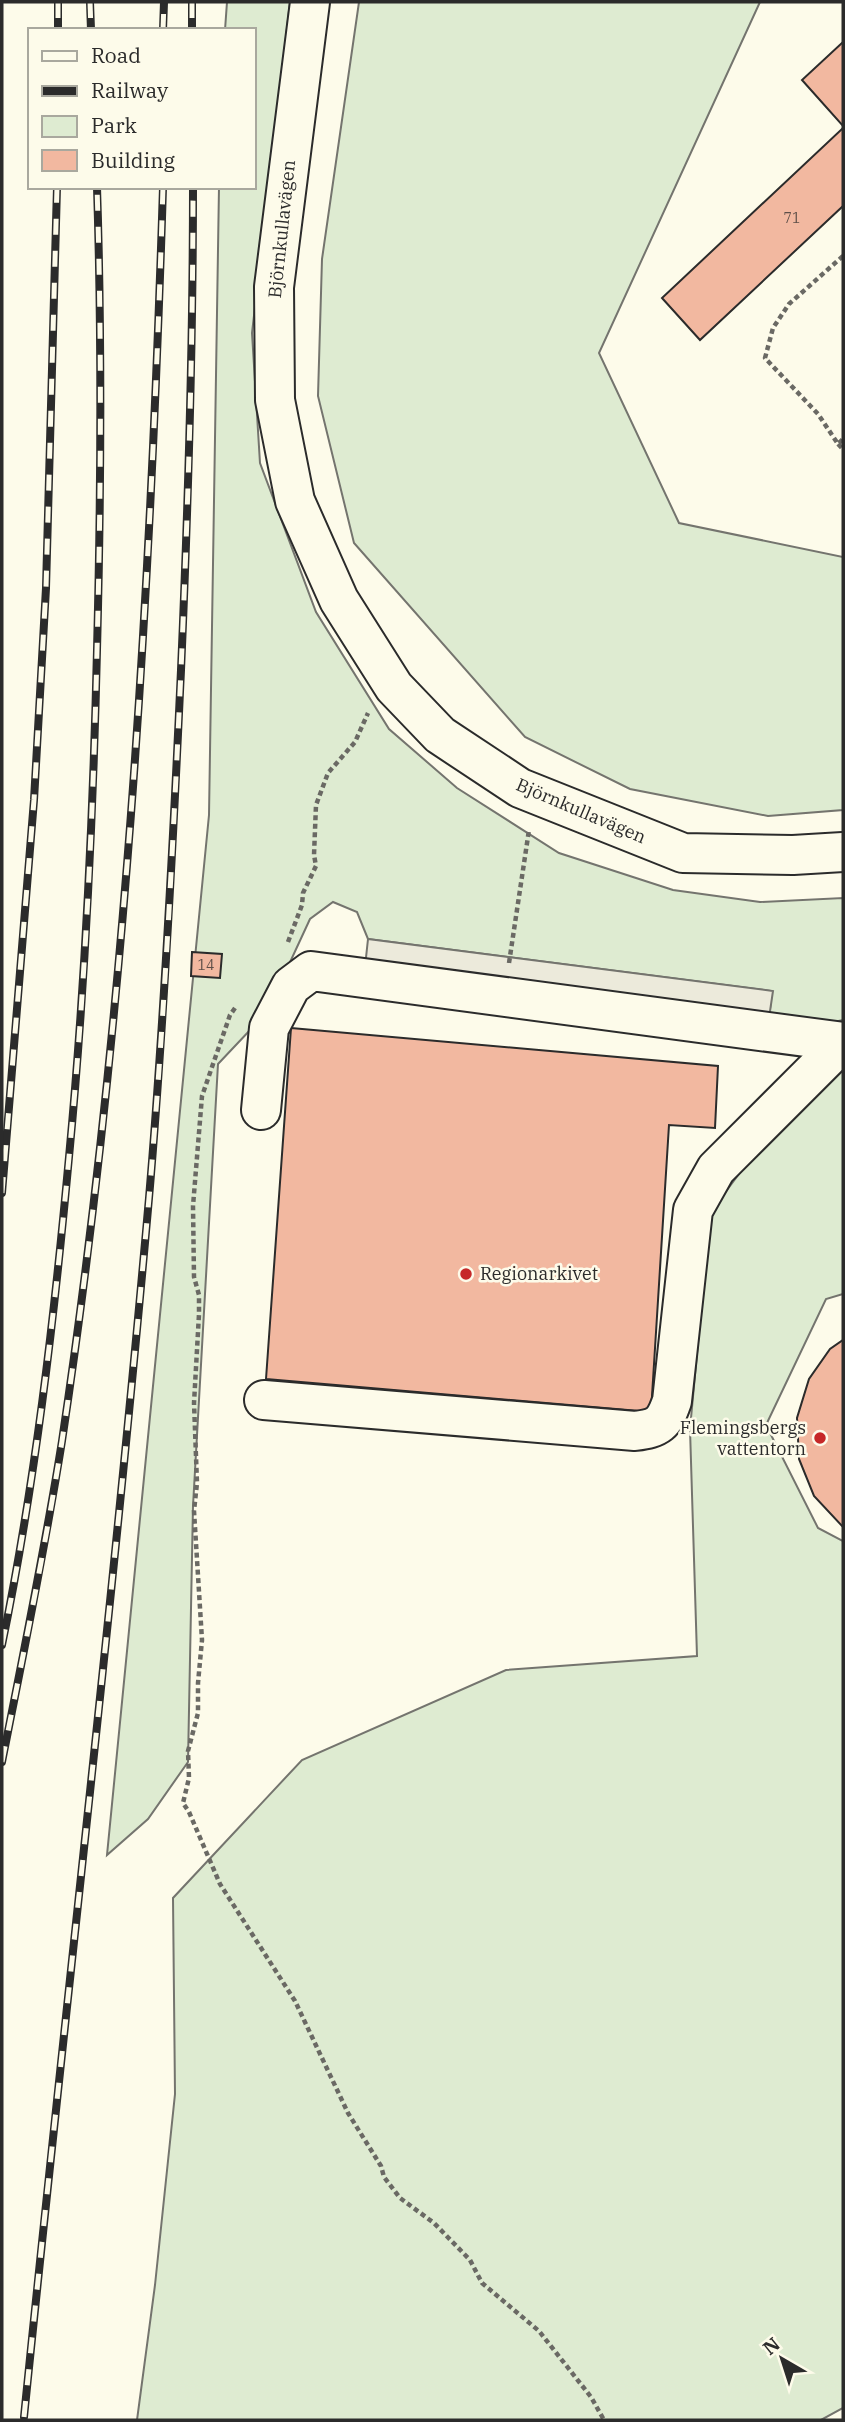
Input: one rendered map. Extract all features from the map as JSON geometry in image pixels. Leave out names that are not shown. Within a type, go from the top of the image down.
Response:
[{"type":"street","name":"Björnkullavägen","points":[[310,2],[274,288],[275,400],[295,501],[339,600],[386,675],[440,735],[520,788],[683,853],[793,855],[843,852]]},
{"type":"street","points":[[261,1110],[269,1028],[291,986],[311,971],[843,1043]]},
{"type":"street","points":[[264,1400],[635,1431],[654,1428],[666,1418],[672,1401],[693,1210],[716,1170],[843,1043]]},
{"type":"path","points":[[843,256],[789,304],[773,328],[765,358],[818,414],[843,449]]},
{"type":"path","points":[[838,444],[843,439]]},
{"type":"path","points":[[286,948],[302,905],[303,892],[316,866],[316,806],[324,783],[328,773],[355,742],[386,675]]},
{"type":"path","points":[[509,957],[530,822]]},
{"type":"path","points":[[239,1004],[230,1015],[202,1096],[193,1206],[194,1277],[199,1295],[193,1422],[197,1483],[194,1511],[202,1640],[199,1656],[198,1713],[188,1751],[189,1778],[183,1803],[190,1812],[220,1884],[295,2001],[348,2113],[381,2166],[384,2177],[400,2198],[435,2222],[470,2260],[482,2283],[539,2331],[591,2396],[604,2420]]},
{"type":"green space","points":[[227,2],[290,2],[252,333],[260,463],[316,612],[389,729],[457,788],[559,853],[673,890],[760,902],[843,898],[843,1020],[820,1025],[769,1018],[772,991],[368,939],[357,912],[333,902],[310,919],[267,1012],[218,1064],[193,1506],[188,1762],[148,1819],[107,1855],[209,815],[219,189],[256,189],[256,28],[225,28]]},
{"type":"green space","points":[[359,2],[760,2],[599,353],[679,523],[843,557],[843,810],[768,816],[630,789],[525,737],[354,543],[318,396],[322,259]]},
{"type":"green space","points":[[843,1062],[843,1294],[826,1299],[766,1425],[818,1528],[843,1541],[843,2408],[821,2420],[137,2420],[155,2285],[175,2094],[173,1898],[302,1760],[506,1670],[697,1656],[690,1429],[710,1213],[764,1140]]},
{"type":"shaded area","points":[[368,939],[773,991],[769,1018],[365,967]]},
{"type":"building","points":[[843,42],[843,126],[802,80]]},
{"type":"building","points":[[843,128],[843,206],[700,340],[662,298]]},
{"type":"building","points":[[192,952],[222,954],[220,978],[191,976]]},
{"type":"building","name":"Regionarkivet","points":[[291,1028],[718,1066],[715,1128],[669,1125],[651,1412],[266,1379]]},
{"type":"building","name":"Flemingsbergs vattentorn","points":[[843,1340],[843,1527],[814,1496],[799,1459],[797,1418],[809,1379],[830,1349]]},
{"type":"railway","points":[[58,2],[58,28]]},
{"type":"railway","points":[[90,2],[91,28]]},
{"type":"railway","points":[[163,28],[164,2]]},
{"type":"railway","points":[[192,2],[192,28]]},
{"type":"railway","points":[[2,1193],[34,800],[46,588],[57,189]]},
{"type":"railway","points":[[2,1645],[34,1463],[50,1341],[75,1094],[84,967],[93,777],[99,534],[97,189]]},
{"type":"railway","points":[[2,1762],[62,1441],[102,1129],[118,972],[142,658],[163,189]]},
{"type":"railway","points":[[24,2417],[120,1503],[154,1132],[164,1000],[184,610],[193,189]]},
{"type":"place","name":"Regionarkivet","points":[[466,1274]]},
{"type":"place","name":"Flemingsbergs vattentorn","points":[[820,1438]]}]
